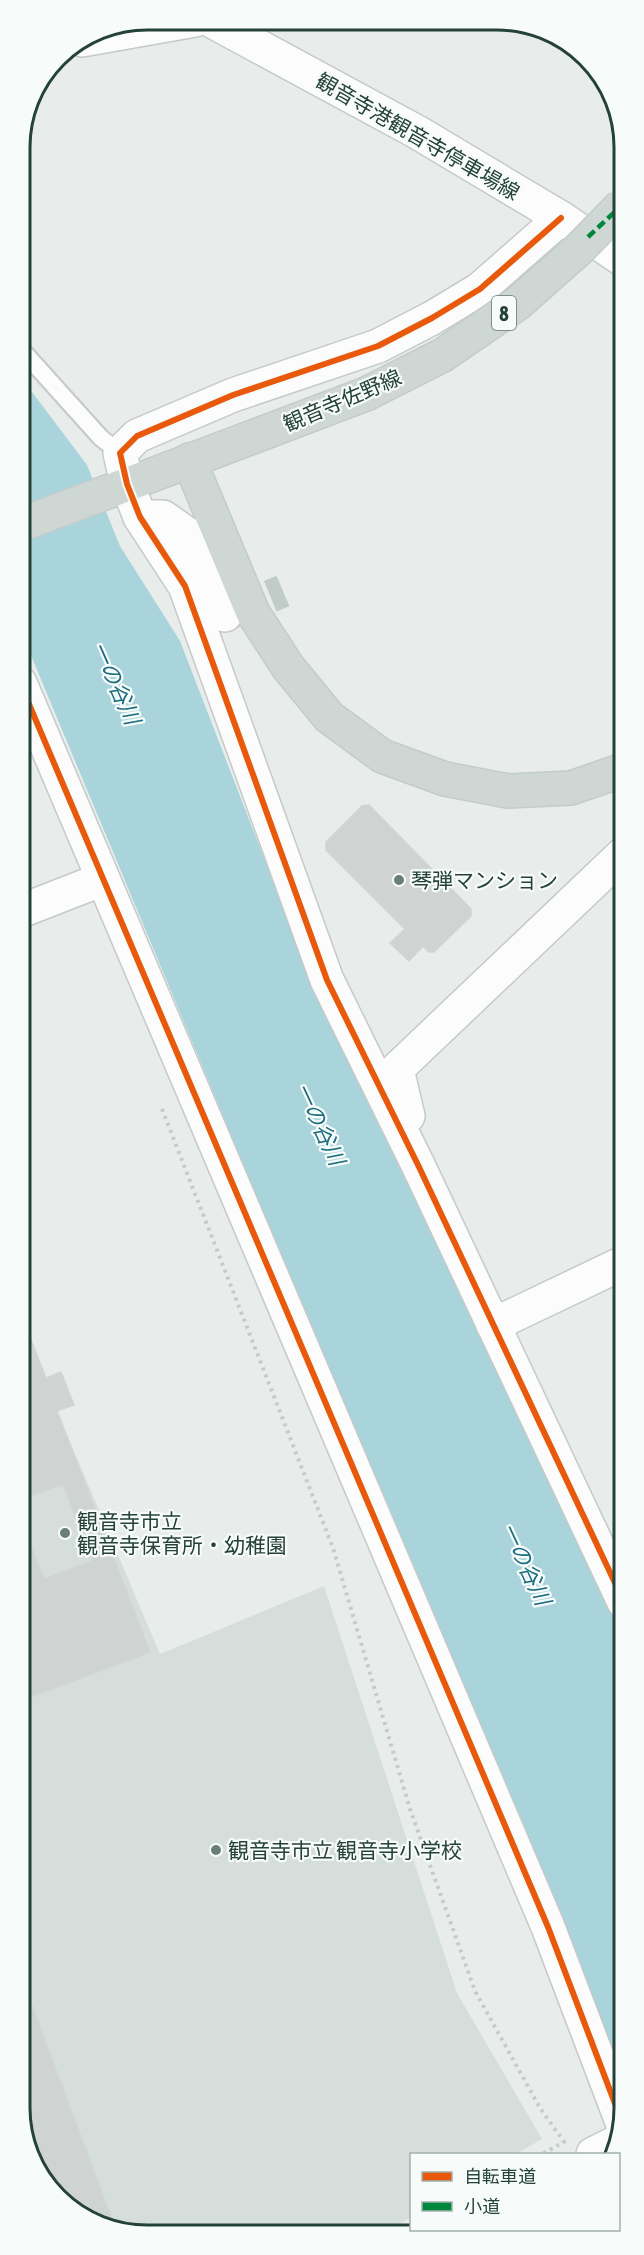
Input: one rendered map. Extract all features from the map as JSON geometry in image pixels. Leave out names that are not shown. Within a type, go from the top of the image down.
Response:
[{"type":"main road","name":"観音寺佐野線","points":[[30,520],[124,469],[189,460],[366,394],[443,355],[517,304],[578,250],[614,213]]},
{"type":"main road","points":[[189,460],[253,613],[288,667],[329,717],[382,756],[445,779],[508,791],[571,788],[614,773]]},
{"type":"street","points":[[111,35],[146,30]]},
{"type":"street","name":"観音寺港観音寺停車場線","points":[[228,30],[417,132],[561,218],[614,254]]},
{"type":"street","points":[[561,218],[480,289],[432,318],[378,346],[233,395],[137,436],[124,469],[140,517],[185,586],[327,980],[419,1167],[614,1581]]},
{"type":"street","points":[[140,517],[163,516],[190,536],[225,615]]},
{"type":"street","points":[[30,707],[548,1927],[614,2101]]},
{"type":"street","points":[[419,1167],[397,1069],[614,863]]},
{"type":"street","points":[[30,907],[103,879]]},
{"type":"street","points":[[493,1325],[614,1267]]},
{"type":"lane","points":[[30,359],[101,438],[124,469]]},
{"type":"path","points":[[162,1108],[333,1548],[410,1809],[475,1991],[540,2108],[564,2142],[544,2153]]},
{"type":"shaded area","name":"観音寺市立 観音寺小学校","points":[[30,1338],[57,1411],[160,1654],[324,1586],[457,1993],[542,2139],[518,2153],[410,2153],[410,2218],[398,2225],[139,2225],[124,2223],[95,2213],[76,2201],[54,2179],[42,2160],[36,2146],[30,2116]]},
{"type":"water","name":"一の谷川","points":[[30,389],[87,465],[120,546],[180,641],[317,995],[614,1616],[614,2053],[30,653]]},
{"type":"building","name":"琴弾マンション","points":[[369,805],[471,909],[471,916],[434,952],[429,952],[423,946],[409,961],[390,943],[405,929],[326,850],[326,842],[362,806]]},
{"type":"building","name":"観音寺市立 観音寺保育所・幼稚園","points":[[30,1337],[46,1378],[61,1372],[74,1405],[57,1411],[150,1652],[30,1698],[30,1544],[44,1579],[92,1561],[63,1484],[30,1497]]},
{"type":"building","points":[[30,2000],[112,2220],[88,2209],[64,2191],[46,2167],[36,2146],[30,2116]]},
{"type":"tunnel","points":[[225,615],[283,591]]},
{"type":"marked path","points":[[588,237],[614,213]]},
{"type":"cycle path","points":[[561,218],[480,289],[432,318],[378,346],[233,395],[137,436],[120,453],[127,484],[140,517],[185,586],[327,980],[419,1167],[614,1581]]},
{"type":"cycle path","points":[[30,707],[548,1927],[614,2101]]},
{"type":"place","name":"琴弾マンション","points":[[399,880]]},
{"type":"place","name":"観音寺市立 観音寺保育所・幼稚園","points":[[65,1533]]},
{"type":"place","name":"観音寺市立 観音寺小学校","points":[[216,1850]]}]
